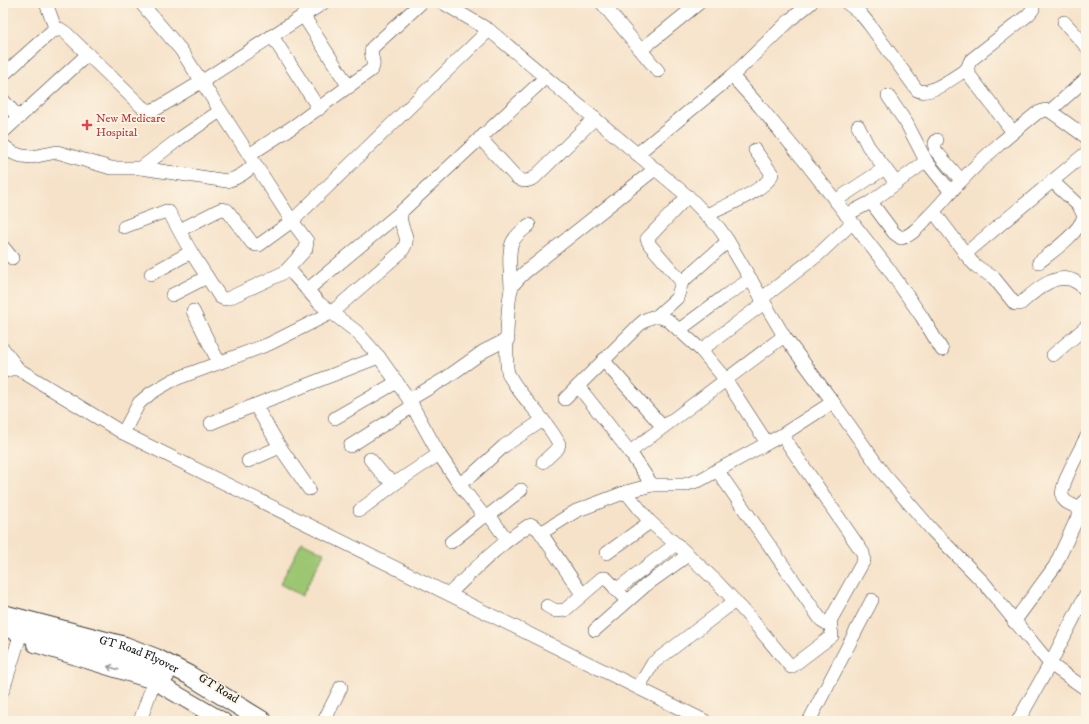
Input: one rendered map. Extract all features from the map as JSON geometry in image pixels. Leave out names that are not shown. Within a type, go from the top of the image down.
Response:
[{"type":"highway","name":"GT Road Flyover","points":[[3,614],[125,646],[156,658],[189,675],[263,721]]},
{"type":"highway","name":"GT Road Flyover","points":[[3,627],[121,659],[151,669],[183,686],[239,721]]},
{"type":"main road","name":"GT Road","points":[[3,610],[124,641],[160,654],[193,671],[273,721]]},
{"type":"main road","points":[[3,635],[154,681],[224,721]]},
{"type":"street","points":[[124,227],[166,211],[172,215],[191,252],[220,297],[224,299],[285,272],[306,249],[307,245],[307,241],[292,221],[181,50],[141,3]]},
{"type":"street","points":[[3,75],[51,32],[60,29],[66,33],[146,110],[152,110],[158,108],[201,82],[323,3]]},
{"type":"street","points":[[3,145],[13,153],[22,156],[32,157],[57,152],[111,168],[141,168],[227,181],[235,179],[243,175],[252,160],[349,87],[373,67],[373,59],[371,54],[372,48],[421,3]]},
{"type":"street","points":[[443,3],[489,30],[688,196],[719,228],[784,336],[883,473],[932,530],[984,583],[1014,622],[1050,664],[1086,689]]},
{"type":"street","points":[[602,3],[658,71]]},
{"type":"street","points":[[641,50],[699,3]]},
{"type":"street","points":[[637,154],[732,76],[791,19],[811,3]]},
{"type":"street","points":[[847,3],[869,24],[920,92],[934,89],[967,69]]},
{"type":"street","points":[[1013,132],[970,76],[967,69],[970,60],[1028,15],[1033,9],[1033,3]]},
{"type":"street","points":[[47,6],[56,30]]},
{"type":"street","points":[[303,15],[349,87]]},
{"type":"street","points":[[1064,22],[1086,46]]},
{"type":"street","points":[[180,230],[222,209],[227,210],[252,243],[259,245],[263,243],[292,221],[489,30]]},
{"type":"street","points":[[272,36],[319,109]]},
{"type":"street","points":[[3,132],[88,54]]},
{"type":"street","points":[[732,76],[761,108],[888,268],[922,317],[942,350]]},
{"type":"street","points":[[307,290],[402,211],[545,78]]},
{"type":"street","points":[[1050,111],[1086,79]]},
{"type":"street","points":[[888,96],[907,124],[926,161],[951,192]]},
{"type":"street","points":[[3,100],[19,118]]},
{"type":"street","points":[[871,202],[894,233],[901,238],[910,234],[934,212],[961,180],[1013,132],[1037,113],[1045,110],[1050,111],[1086,137]]},
{"type":"street","points":[[141,168],[179,139],[220,111]]},
{"type":"street","points":[[480,138],[516,177],[523,182],[534,178],[594,118]]},
{"type":"street","points":[[858,126],[868,146],[896,183]]},
{"type":"street","points":[[937,140],[935,143],[935,150],[961,180]]},
{"type":"street","points":[[706,215],[742,198],[766,183],[771,178],[772,174],[770,169],[755,150]]},
{"type":"street","points":[[965,254],[1086,153]]},
{"type":"street","points":[[701,350],[819,254],[849,219],[926,161]]},
{"type":"street","points":[[835,201],[885,168]]},
{"type":"street","points":[[511,289],[515,281],[524,273],[656,169]]},
{"type":"street","points":[[1039,262],[1075,232],[1084,216],[1079,206],[1052,181]]},
{"type":"street","points":[[682,282],[650,245],[647,238],[688,196]]},
{"type":"street","points":[[123,433],[139,403],[151,393],[173,380],[269,344],[331,313],[401,252],[406,245],[407,237],[401,226],[400,218],[402,211]]},
{"type":"street","points":[[934,212],[965,254],[976,266],[994,278],[1017,305],[1046,284],[1060,278],[1076,282],[1086,290]]},
{"type":"street","points":[[529,225],[517,235],[512,242],[510,249],[511,289],[507,371],[559,444],[558,448],[543,462]]},
{"type":"street","points":[[656,317],[677,298],[682,282],[728,241]]},
{"type":"street","points":[[3,247],[12,258]]},
{"type":"street","points":[[151,274],[191,252]]},
{"type":"street","points":[[285,272],[290,272],[294,275],[331,313],[357,332],[380,357],[411,403],[439,454],[459,484],[507,540]]},
{"type":"street","points":[[172,295],[207,277]]},
{"type":"street","points":[[679,330],[725,296],[751,280]]},
{"type":"street","points":[[194,311],[219,363]]},
{"type":"street","points":[[565,399],[639,325],[645,320],[660,317],[668,320],[701,350],[726,380],[767,443]]},
{"type":"street","points":[[1053,354],[1086,327]]},
{"type":"street","points":[[630,452],[784,336]]},
{"type":"street","points":[[350,446],[484,351],[508,339]]},
{"type":"street","points":[[3,349],[18,369],[123,433],[704,721]]},
{"type":"street","points":[[211,423],[380,357]]},
{"type":"street","points":[[604,360],[663,427]]},
{"type":"street","points":[[3,372],[18,369]]},
{"type":"street","points":[[335,418],[397,382]]},
{"type":"street","points":[[578,386],[630,452],[652,485]]},
{"type":"street","points":[[541,534],[576,511],[626,492],[652,485],[684,484],[700,480],[782,435],[833,402]]},
{"type":"street","points":[[255,405],[280,447],[309,489]]},
{"type":"street","points":[[459,484],[504,446],[543,420]]},
{"type":"street","points":[[626,492],[650,522],[716,581],[735,601],[791,668],[832,636],[830,621],[864,560],[863,553],[782,435]]},
{"type":"street","points":[[1014,622],[1055,566],[1083,504],[1066,502],[1061,493],[1065,481],[1086,438]]},
{"type":"street","points":[[248,461],[280,447]]},
{"type":"street","points":[[360,510],[400,480],[439,454]]},
{"type":"street","points":[[370,459],[390,481],[394,482],[400,480]]},
{"type":"street","points":[[717,470],[821,620],[826,623],[830,621]]},
{"type":"street","points":[[451,542],[521,490]]},
{"type":"street","points":[[607,553],[650,522]]},
{"type":"street","points":[[449,594],[507,540],[528,526],[532,525],[536,527],[582,594]]},
{"type":"street","points":[[616,590],[676,544]]},
{"type":"street","points":[[595,630],[646,585],[688,555]]},
{"type":"street","points":[[547,606],[556,611],[565,610],[602,578],[605,578],[627,601]]},
{"type":"street","points":[[1018,721],[1085,598]]},
{"type":"street","points":[[809,721],[872,600]]},
{"type":"street","points":[[638,688],[653,663],[735,601]]},
{"type":"street","points":[[3,690],[19,639]]},
{"type":"street","points":[[140,721],[154,681]]},
{"type":"street","points":[[324,721],[341,688]]},
{"type":"green space","points":[[302,542],[324,553],[302,596],[280,584]]},
{"type":"place","name":"New Medicare Hospital","points":[[87,125]]}]
